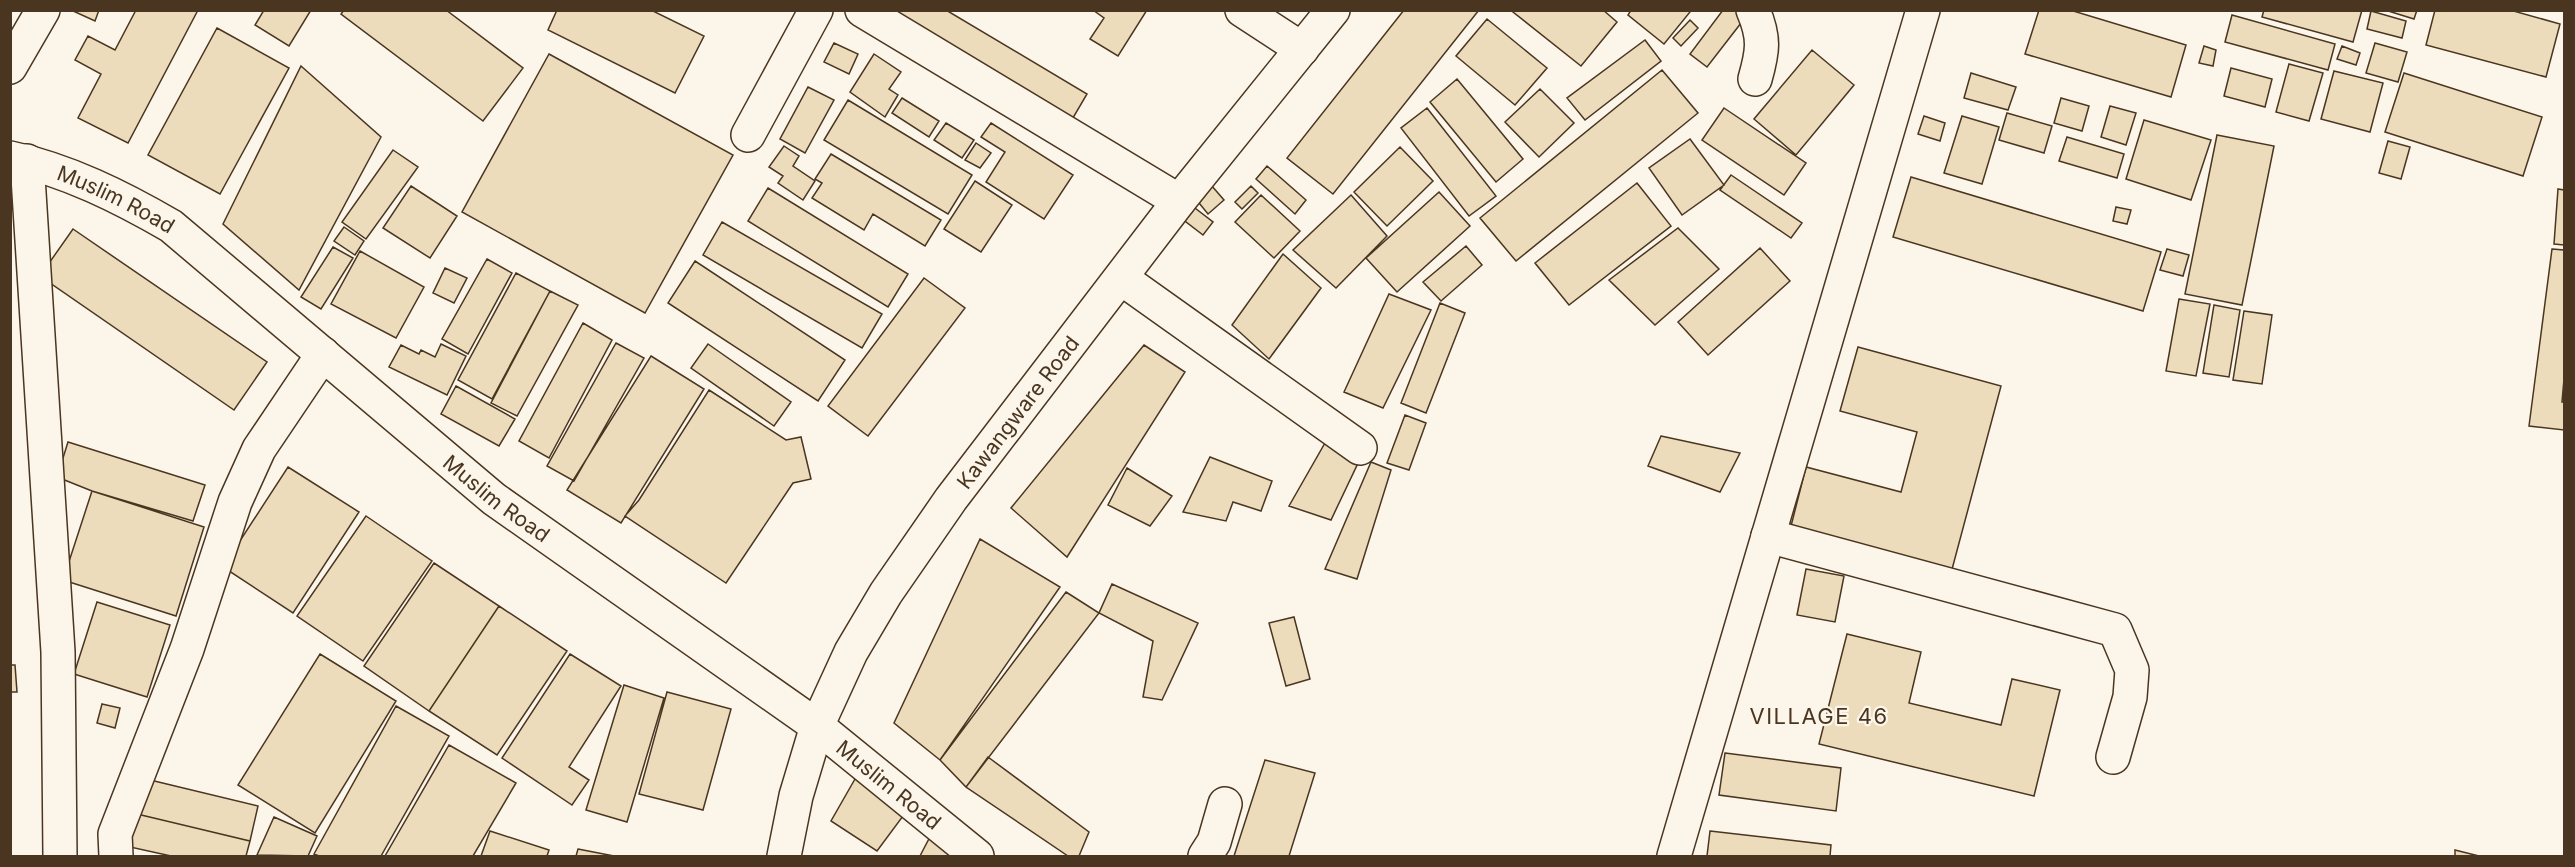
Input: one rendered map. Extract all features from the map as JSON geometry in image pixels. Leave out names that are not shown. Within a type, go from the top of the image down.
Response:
[{"type":"street","points":[[10,67],[42,10]]},
{"type":"street","points":[[748,135],[816,10]]},
{"type":"street","points":[[862,10],[1179,201]]},
{"type":"street","points":[[1242,10],[1302,49]]},
{"type":"street","name":"Kawangware Road","points":[[784,856],[796,796],[817,726],[851,652],[886,593],[951,499],[1179,201],[1333,10]]},
{"type":"street","points":[[1753,10],[1760,27],[1763,52],[1755,79]]},
{"type":"street","points":[[1674,856],[1923,10]]},
{"type":"street","points":[[19,160],[58,652],[60,856]]},
{"type":"street","name":"Muslim Road","points":[[19,160],[119,196],[171,226],[494,499],[817,726],[977,856]]},
{"type":"street","points":[[1121,278],[1360,448]]},
{"type":"street","points":[[116,856],[115,834],[187,649],[236,501],[259,449],[323,354]]},
{"type":"street","points":[[1768,536],[2115,630],[2132,670],[2130,697],[2113,757]]},
{"type":"street","points":[[1205,856],[1214,842],[1225,804]]},
{"type":"building","points":[[71,10],[99,10],[95,21]]},
{"type":"building","points":[[136,10],[198,10],[128,143],[78,118],[101,74],[75,60],[88,36],[115,50]]},
{"type":"building","points":[[264,10],[311,10],[289,46],[255,25]]},
{"type":"building","points":[[344,10],[446,10],[523,68],[483,121],[341,14]]},
{"type":"building","points":[[557,10],[651,10],[704,36],[675,93],[548,30]]},
{"type":"building","points":[[881,10],[946,10],[1087,94],[1070,123]]},
{"type":"building","points":[[1093,10],[1147,10],[1118,56],[1090,39],[1104,18]]},
{"type":"building","points":[[1404,10],[1479,10],[1333,194],[1287,158]]},
{"type":"building","points":[[1514,10],[1603,10],[1617,22],[1581,66],[1513,12]]},
{"type":"building","points":[[1631,10],[1689,10],[1690,12],[1664,44],[1628,15]]},
{"type":"building","points":[[1723,10],[1743,10],[1748,14],[1707,67],[1690,54]]},
{"type":"building","points":[[2039,10],[2070,10],[2186,45],[2171,97],[2025,54]]},
{"type":"building","points":[[2264,10],[2362,10],[2353,42],[2262,17]]},
{"type":"building","points":[[2385,10],[2417,10],[2414,19]]},
{"type":"building","points":[[2435,10],[2510,10],[2560,24],[2546,77],[2426,45]]},
{"type":"building","points":[[2371,11],[2406,21],[2402,38],[2367,29]]},
{"type":"building","points":[[2232,15],[2335,44],[2328,70],[2225,42]]},
{"type":"building","points":[[1487,19],[1547,68],[1515,105],[1456,56]]},
{"type":"building","points":[[1690,20],[1698,28],[1681,46],[1673,38]]},
{"type":"building","points":[[217,28],[289,68],[220,194],[148,155]]},
{"type":"building","points":[[1645,40],[1661,61],[1585,120],[1567,98]]},
{"type":"building","points":[[834,43],[858,54],[849,74],[824,62]]},
{"type":"building","points":[[2375,43],[2407,52],[2398,82],[2366,73]]},
{"type":"building","points":[[2204,46],[2216,50],[2213,66],[2199,63]]},
{"type":"building","points":[[2342,46],[2360,53],[2356,65],[2337,59]]},
{"type":"building","points":[[1812,50],[1854,85],[1796,155],[1754,119]]},
{"type":"building","points":[[549,54],[733,155],[645,313],[462,212]]},
{"type":"building","points":[[874,54],[901,72],[889,89],[898,95],[885,117],[850,92]]},
{"type":"building","points":[[2289,64],[2323,73],[2309,121],[2276,112]]},
{"type":"building","points":[[301,66],[381,137],[299,290],[223,224]]},
{"type":"building","points":[[2231,68],[2272,79],[2265,107],[2224,96]]},
{"type":"building","points":[[1662,70],[1698,113],[1516,261],[1480,218]]},
{"type":"building","points":[[2334,71],[2383,83],[2370,132],[2321,119]]},
{"type":"building","points":[[1971,73],[2016,87],[2008,110],[1964,98]]},
{"type":"building","points":[[2404,73],[2542,117],[2523,176],[2385,132]]},
{"type":"building","points":[[1457,79],[1523,159],[1496,182],[1430,102]]},
{"type":"building","points":[[808,87],[834,100],[805,153],[780,139]]},
{"type":"building","points":[[1540,89],[1574,123],[1539,157],[1505,122]]},
{"type":"building","points":[[902,98],[939,121],[929,137],[892,113]]},
{"type":"building","points":[[2061,98],[2089,106],[2082,131],[2054,123]]},
{"type":"building","points":[[848,100],[972,175],[948,214],[824,140]]},
{"type":"building","points":[[2110,106],[2136,113],[2126,145],[2101,137]]},
{"type":"building","points":[[1427,108],[1496,196],[1469,216],[1401,128]]},
{"type":"building","points":[[1724,108],[1806,163],[1784,195],[1702,140]]},
{"type":"building","points":[[2007,113],[2052,126],[2044,153],[1999,140]]},
{"type":"building","points":[[1924,116],[1945,123],[1940,141],[1918,134]]},
{"type":"building","points":[[1962,116],[1999,127],[1982,184],[1944,173]]},
{"type":"building","points":[[2144,120],[2211,140],[2191,200],[2126,179]]},
{"type":"building","points":[[946,123],[974,140],[962,158],[934,140]]},
{"type":"building","points":[[991,123],[1073,175],[1044,219],[986,182],[1005,152],[981,137]]},
{"type":"building","points":[[2217,135],[2274,146],[2242,305],[2185,294]]},
{"type":"building","points":[[2067,137],[2124,154],[2117,178],[2059,161]]},
{"type":"building","points":[[1690,139],[1724,185],[1682,215],[1649,168]]},
{"type":"building","points":[[2388,141],[2410,147],[2401,179],[2379,173]]},
{"type":"building","points":[[976,143],[991,153],[980,168],[965,160]]},
{"type":"building","points":[[784,146],[799,156],[793,166],[815,181],[803,200],[778,183],[783,176],[769,167]]},
{"type":"building","points":[[1400,147],[1433,181],[1387,226],[1354,192]]},
{"type":"building","points":[[393,150],[418,167],[366,239],[342,222]]},
{"type":"building","points":[[831,154],[941,220],[925,246],[873,214],[864,230],[812,198],[822,183],[815,179]]},
{"type":"building","points":[[1267,166],[1306,200],[1295,214],[1256,179]]},
{"type":"building","points":[[1731,175],[1802,223],[1791,238],[1720,190]]},
{"type":"building","points":[[1911,177],[2161,252],[2143,311],[1893,237]]},
{"type":"building","points":[[975,181],[1012,205],[981,252],[944,229]]},
{"type":"building","points":[[1637,183],[1671,226],[1569,305],[1535,263]]},
{"type":"building","points":[[1211,185],[1224,200],[1208,214],[1195,198]]},
{"type":"building","points":[[411,186],[457,216],[430,258],[383,228]]},
{"type":"building","points":[[1251,186],[1258,193],[1242,209],[1235,202]]},
{"type":"building","points":[[768,188],[908,274],[888,307],[748,221]]},
{"type":"building","points":[[2558,189],[2564,190],[2564,245],[2554,244]]},
{"type":"building","points":[[1439,192],[1470,226],[1397,292],[1366,258]]},
{"type":"building","points":[[1261,195],[1300,231],[1274,258],[1235,222]]},
{"type":"building","points":[[1351,195],[1387,236],[1336,288],[1293,250]]},
{"type":"building","points":[[1191,205],[1213,222],[1203,235],[1181,218]]},
{"type":"building","points":[[2116,207],[2131,210],[2127,224],[2113,221]]},
{"type":"building","points":[[722,222],[882,314],[862,348],[703,255]]},
{"type":"building","points":[[344,227],[364,241],[355,255],[334,241]]},
{"type":"building","points":[[1678,228],[1719,269],[1655,325],[1609,280]]},
{"type":"building","points":[[73,229],[267,362],[234,410],[40,276]]},
{"type":"building","points":[[1466,246],[1482,265],[1441,301],[1423,282]]},
{"type":"building","points":[[333,247],[353,258],[321,309],[301,297]]},
{"type":"building","points":[[1760,248],[1790,281],[1708,355],[1678,322]]},
{"type":"building","points":[[2167,249],[2189,255],[2183,276],[2160,270]]},
{"type":"building","points":[[2552,249],[2564,250],[2562,402],[2564,402],[2564,430],[2529,426]]},
{"type":"building","points":[[360,251],[424,287],[396,338],[331,304]]},
{"type":"building","points":[[1283,254],[1321,288],[1269,359],[1232,325]]},
{"type":"building","points":[[487,259],[512,273],[468,354],[442,339]]},
{"type":"building","points":[[695,261],[845,360],[818,401],[668,303]]},
{"type":"building","points":[[445,268],[467,278],[454,303],[433,293]]},
{"type":"building","points":[[516,273],[550,291],[492,399],[458,380]]},
{"type":"building","points":[[924,278],[965,308],[868,436],[828,406]]},
{"type":"building","points":[[550,291],[578,305],[517,416],[491,403]]},
{"type":"building","points":[[1389,294],[1431,310],[1383,408],[1344,392]]},
{"type":"building","points":[[2179,299],[2210,304],[2196,376],[2166,371]]},
{"type":"building","points":[[1440,303],[1465,313],[1426,413],[1401,403]]},
{"type":"building","points":[[2214,305],[2240,310],[2229,377],[2203,373]]},
{"type":"building","points":[[2244,311],[2272,315],[2262,384],[2233,380]]},
{"type":"building","points":[[583,323],[612,340],[549,458],[519,441]]},
{"type":"building","points":[[616,343],[644,358],[574,481],[547,466]]},
{"type":"building","points":[[441,344],[466,356],[447,395],[389,367],[401,345],[419,354],[421,350],[435,357]]},
{"type":"building","points":[[708,344],[791,402],[774,426],[691,368]]},
{"type":"building","points":[[1144,345],[1185,372],[1067,557],[1011,508]]},
{"type":"building","points":[[1858,347],[2001,386],[1951,573],[1790,530],[1806,467],[1901,492],[1917,432],[1840,411]]},
{"type":"building","points":[[651,356],[704,389],[621,523],[567,490]]},
{"type":"building","points":[[456,386],[515,419],[499,446],[441,414]]},
{"type":"building","points":[[709,390],[786,440],[801,437],[811,479],[793,483],[726,583],[625,516],[639,500]]},
{"type":"building","points":[[1405,415],[1426,423],[1409,470],[1387,463]]},
{"type":"building","points":[[1661,436],[1740,453],[1720,492],[1648,466]]},
{"type":"building","points":[[68,442],[205,485],[193,521],[92,491],[57,477]]},
{"type":"building","points":[[1325,443],[1359,461],[1331,520],[1289,506]]},
{"type":"building","points":[[1210,457],[1272,481],[1261,511],[1233,502],[1226,521],[1183,512]]},
{"type":"building","points":[[1371,462],[1391,470],[1357,579],[1325,569]]},
{"type":"building","points":[[288,467],[359,512],[293,613],[223,567]]},
{"type":"building","points":[[1127,468],[1172,496],[1150,526],[1108,505]]},
{"type":"building","points":[[92,491],[204,527],[176,616],[63,580]]},
{"type":"building","points":[[366,516],[432,561],[363,661],[297,616]]},
{"type":"building","points":[[980,539],[1060,587],[940,760],[894,723]]},
{"type":"building","points":[[434,563],[499,606],[429,711],[364,666]]},
{"type":"building","points":[[1806,569],[1844,576],[1835,622],[1797,615]]},
{"type":"building","points":[[1112,584],[1198,623],[1162,700],[1143,697],[1153,641],[1099,613]]},
{"type":"building","points":[[1066,592],[1099,613],[966,787],[940,760]]},
{"type":"building","points":[[97,602],[170,625],[147,697],[74,674]]},
{"type":"building","points":[[499,606],[567,651],[497,755],[429,711]]},
{"type":"building","points":[[1294,617],[1310,679],[1286,686],[1269,623]]},
{"type":"building","points":[[1847,634],[1921,652],[1909,703],[2001,725],[2012,679],[2060,690],[2034,796],[1819,744]]},
{"type":"building","points":[[320,654],[396,701],[315,833],[238,785]]},
{"type":"building","points":[[570,654],[621,686],[569,767],[589,780],[572,805],[502,758]]},
{"type":"building","points":[[10,665],[15,665],[17,692],[10,692]]},
{"type":"building","points":[[624,685],[664,698],[627,822],[586,810]]},
{"type":"building","points":[[667,692],[731,709],[703,810],[639,794]]},
{"type":"building","points":[[102,704],[120,708],[115,728],[97,723]]},
{"type":"building","points":[[396,706],[449,736],[381,856],[319,856],[314,854]]},
{"type":"building","points":[[449,745],[516,783],[473,856],[385,856]]},
{"type":"building","points":[[1725,753],[1841,768],[1836,811],[1719,795]]},
{"type":"building","points":[[988,757],[1089,832],[1079,856],[1068,856],[966,787]]},
{"type":"building","points":[[1265,760],[1315,773],[1289,856],[1234,856]]},
{"type":"building","points":[[859,772],[909,808],[877,851],[831,821]]},
{"type":"building","points":[[146,779],[258,806],[250,841],[137,814]]},
{"type":"building","points":[[137,814],[250,841],[246,856],[171,856],[130,847]]},
{"type":"building","points":[[274,817],[317,836],[308,856],[257,855]]},
{"type":"building","points":[[490,831],[549,850],[547,856],[481,856]]},
{"type":"building","points":[[933,831],[954,856],[920,856]]},
{"type":"building","points":[[1710,831],[1831,845],[1830,856],[1707,856]]},
{"type":"building","points":[[578,849],[614,856],[576,856]]},
{"type":"building","points":[[2455,850],[2479,856],[2455,856]]},
{"type":"district","name":"VILLAGE 46","points":[[1819,716]]}]
